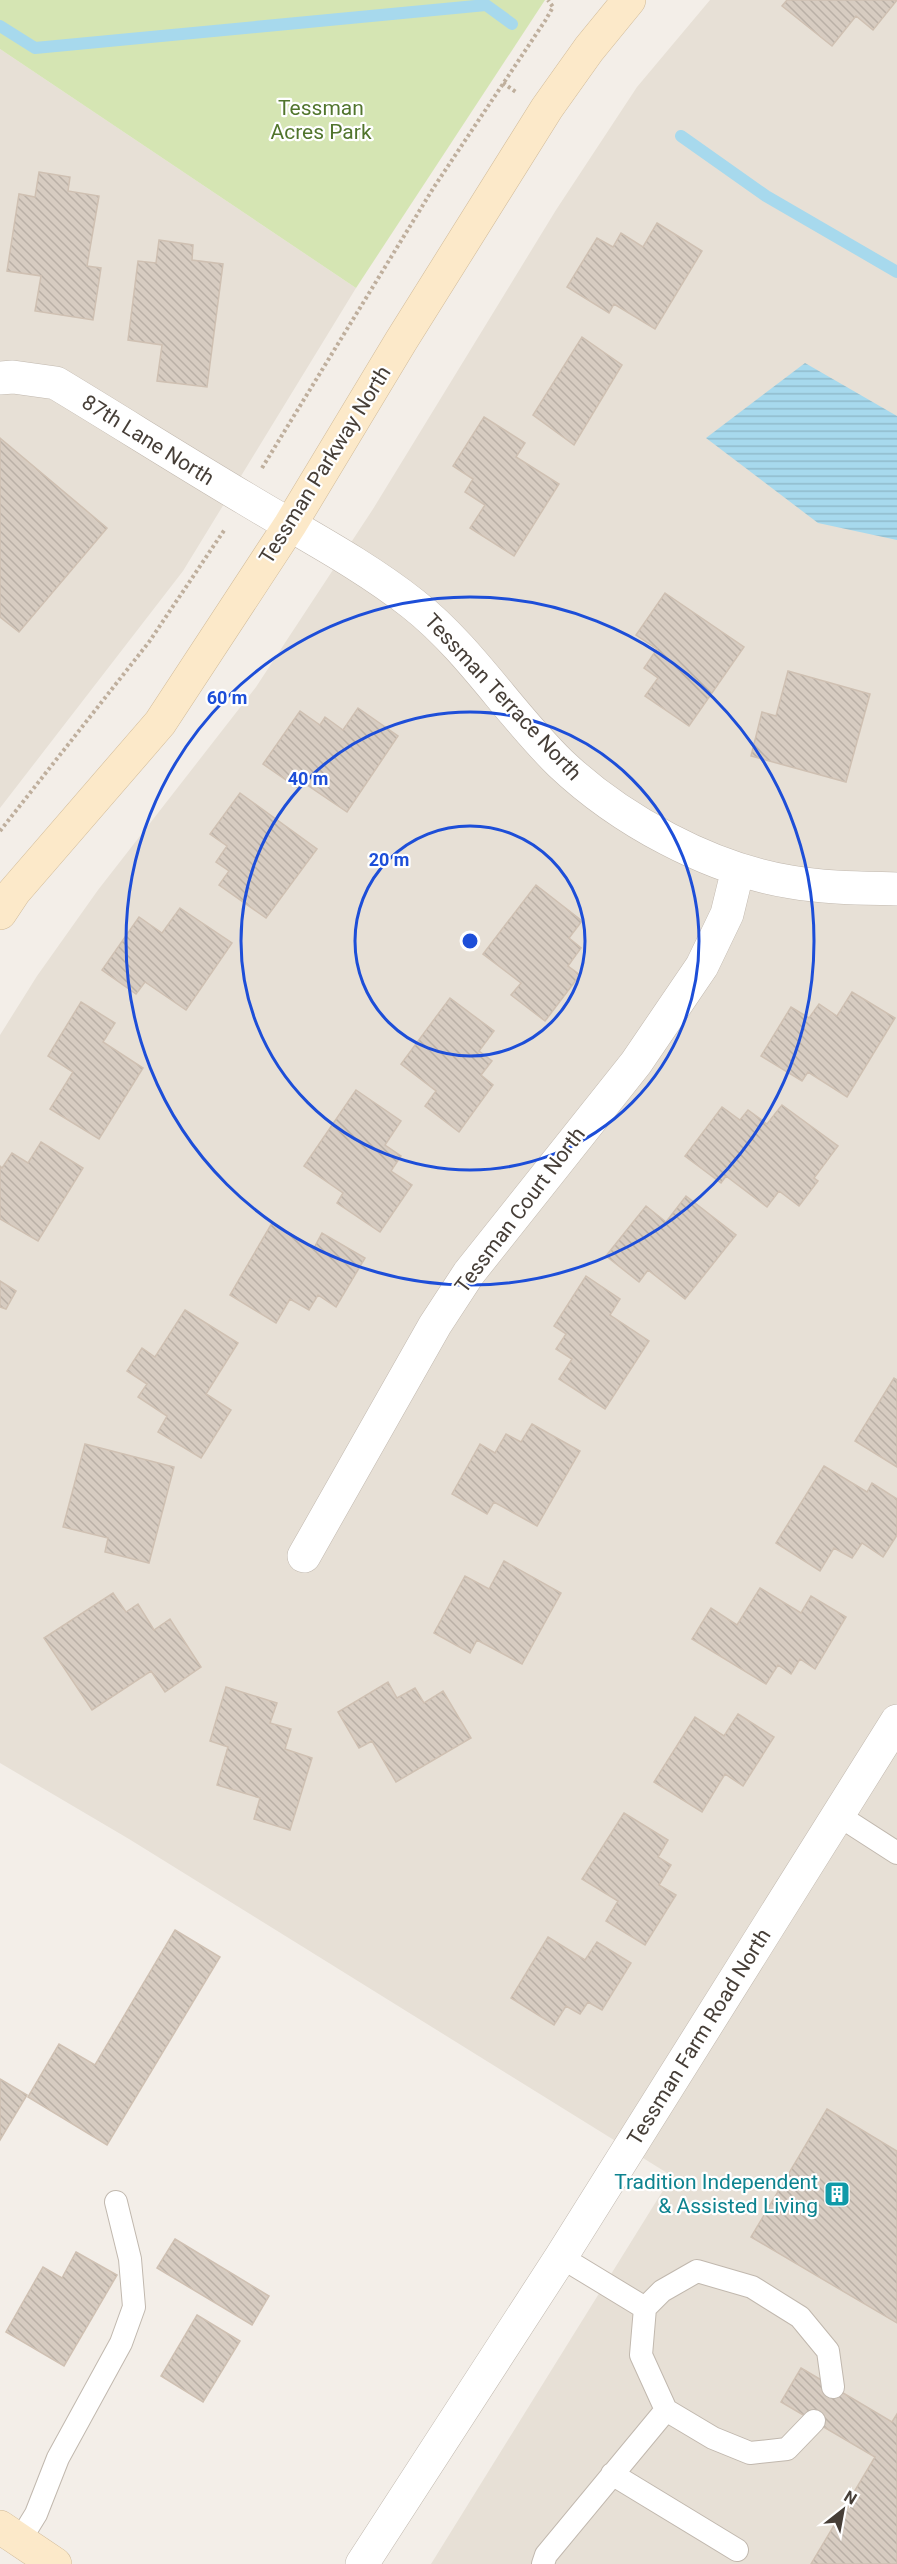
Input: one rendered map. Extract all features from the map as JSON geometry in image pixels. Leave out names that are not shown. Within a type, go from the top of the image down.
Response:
[{"type":"street","name":"Tessman Parkway North","points":[[0,913],[14,892],[160,723],[290,525],[401,341],[547,108],[589,49],[629,0]]},
{"type":"street","name":"87th Lane North","points":[[0,378],[13,377],[56,382],[290,525]]},
{"type":"street","name":"Tessman Terrace North","points":[[290,525],[412,603],[442,629],[560,763],[597,795],[636,820],[688,849],[738,869],[790,882],[842,888],[897,889]]},
{"type":"street","name":"Tessman Court North","points":[[304,1556],[435,1325],[469,1273],[636,1063],[702,966],[727,914],[738,869]]},
{"type":"street","name":"Tessman Farm Road North","points":[[362,2564],[561,2257],[897,1721]]},
{"type":"street","points":[[10,2534],[55,2564]]},
{"type":"lane","points":[[838,1815],[897,1852]]},
{"type":"lane","points":[[10,2534],[36,2514],[58,2458],[122,2343],[134,2307],[130,2259],[116,2202]]},
{"type":"lane","points":[[561,2257],[645,2308]]},
{"type":"lane","points":[[814,2421],[788,2449],[750,2453],[713,2438],[666,2410],[641,2355],[645,2308],[663,2291],[697,2271],[752,2287],[800,2317],[828,2351],[833,2387]]},
{"type":"lane","points":[[543,2564],[546,2555],[666,2410]]},
{"type":"lane","points":[[612,2474],[737,2550]]},
{"type":"path","points":[[256,478],[434,187],[553,8],[548,0]]},
{"type":"path","points":[[503,83],[508,87]]},
{"type":"path","points":[[0,831],[149,642],[231,521]]},
{"type":"shaded area","points":[[710,0],[897,0],[897,2564],[431,2564],[672,2176],[129,1839],[0,1763],[0,1035],[37,976],[98,890],[256,687],[373,509],[556,210],[637,87]]},
{"type":"shaded area","points":[[0,49],[356,288],[183,571],[0,808]]},
{"type":"green space","name":"Tessman Acres Park","points":[[0,0],[545,0],[356,288],[0,49]]},
{"type":"water","points":[[805,363],[897,416],[897,540],[818,523],[706,438]]},
{"type":"building","points":[[787,0],[897,0],[873,30],[856,16],[832,46],[782,6]]},
{"type":"building","points":[[39,172],[70,177],[68,191],[99,196],[87,266],[101,268],[93,320],[35,311],[41,276],[7,271],[19,194],[35,197]]},
{"type":"building","points":[[657,223],[702,251],[655,329],[614,304],[609,313],[567,287],[597,238],[613,247],[621,233],[643,247]]},
{"type":"building","points":[[159,240],[193,245],[192,260],[223,264],[207,387],[157,381],[162,345],[128,340],[138,261],[156,263]]},
{"type":"building","points":[[582,337],[622,365],[574,445],[533,415]]},
{"type":"building","points":[[484,417],[525,443],[516,457],[559,484],[514,556],[470,528],[485,505],[465,492],[473,479],[453,466]]},
{"type":"building","points":[[0,438],[107,528],[19,632],[0,617]]},
{"type":"building","points":[[665,593],[744,647],[689,726],[645,696],[658,678],[644,668],[657,649],[636,635]]},
{"type":"building","points":[[788,671],[870,694],[846,782],[751,756],[762,712],[776,716]]},
{"type":"building","points":[[358,708],[398,736],[347,812],[304,783],[299,789],[263,764],[300,711],[320,725],[325,717],[343,730]]},
{"type":"building","points":[[240,793],[317,849],[266,918],[219,885],[229,871],[216,862],[227,846],[210,834]]},
{"type":"building","points":[[536,885],[582,921],[569,938],[581,948],[568,966],[580,975],[545,1021],[511,995],[521,983],[483,954]]},
{"type":"building","points":[[180,908],[232,943],[186,1010],[145,982],[136,994],[102,970],[139,917],[162,933]]},
{"type":"building","points":[[852,992],[895,1018],[847,1097],[808,1072],[802,1081],[761,1056],[791,1007],[809,1018],[819,1004],[837,1016]]},
{"type":"building","points":[[450,998],[494,1031],[479,1051],[492,1061],[481,1075],[493,1085],[459,1132],[425,1106],[436,1091],[401,1064]]},
{"type":"building","points":[[81,1002],[115,1023],[103,1042],[143,1068],[99,1139],[50,1109],[73,1072],[48,1056]]},
{"type":"building","points":[[356,1090],[401,1121],[385,1145],[401,1156],[391,1171],[412,1185],[380,1232],[337,1203],[343,1193],[304,1166]]},
{"type":"building","points":[[782,1105],[838,1146],[814,1178],[818,1181],[799,1206],[779,1191],[767,1207],[726,1176],[721,1183],[685,1156],[722,1107],[740,1120],[748,1110],[767,1124]]},
{"type":"building","points":[[41,1142],[83,1168],[38,1241],[0,1219],[0,1166],[2,1168],[12,1153],[28,1163]]},
{"type":"building","points":[[686,1196],[736,1235],[685,1299],[648,1270],[639,1282],[606,1256],[646,1206],[666,1222]]},
{"type":"building","points":[[272,1223],[314,1248],[322,1233],[365,1258],[336,1307],[318,1295],[309,1310],[290,1299],[276,1323],[230,1295]]},
{"type":"building","points":[[586,1276],[620,1299],[610,1315],[649,1341],[605,1409],[559,1379],[572,1359],[556,1349],[566,1334],[554,1326]]},
{"type":"building","points":[[0,1281],[16,1291],[6,1309],[0,1307]]},
{"type":"building","points":[[185,1310],[238,1343],[206,1394],[231,1410],[201,1458],[158,1432],[167,1416],[138,1397],[147,1384],[127,1371],[142,1348],[155,1357]]},
{"type":"building","points":[[894,1378],[897,1380],[897,1467],[855,1441]]},
{"type":"building","points":[[532,1424],[580,1451],[537,1526],[494,1502],[487,1514],[452,1494],[480,1444],[495,1453],[506,1434],[521,1442]]},
{"type":"building","points":[[85,1444],[174,1467],[149,1563],[105,1552],[108,1538],[63,1527]]},
{"type":"building","points":[[824,1466],[867,1492],[872,1483],[897,1499],[897,1535],[883,1557],[862,1543],[852,1558],[834,1548],[820,1571],[776,1543]]},
{"type":"building","points":[[504,1561],[561,1593],[522,1664],[477,1640],[470,1653],[434,1633],[465,1576],[489,1589]]},
{"type":"building","points":[[760,1588],[801,1613],[811,1596],[846,1617],[815,1669],[800,1659],[791,1674],[778,1665],[766,1684],[692,1639],[711,1608],[737,1625]]},
{"type":"building","points":[[113,1593],[126,1612],[138,1604],[154,1630],[170,1619],[201,1667],[165,1692],[151,1671],[92,1710],[44,1638]]},
{"type":"building","points":[[388,1682],[397,1698],[415,1688],[424,1703],[443,1691],[471,1738],[396,1782],[372,1741],[359,1748],[338,1712]]},
{"type":"building","points":[[226,1687],[277,1703],[270,1723],[291,1729],[285,1749],[312,1758],[290,1830],[254,1819],[260,1798],[217,1785],[228,1747],[210,1741]]},
{"type":"building","points":[[738,1714],[774,1737],[743,1786],[725,1774],[702,1812],[654,1782],[695,1717],[724,1736]]},
{"type":"building","points":[[624,1813],[668,1840],[658,1857],[671,1865],[659,1885],[676,1895],[645,1945],[606,1921],[618,1901],[582,1879]]},
{"type":"building","points":[[175,1930],[220,1957],[107,2145],[28,2097],[59,2044],[95,2065]]},
{"type":"building","points":[[548,1937],[585,1960],[597,1942],[631,1963],[602,2010],[588,2002],[580,2014],[566,2006],[554,2025],[511,1998]]},
{"type":"building","points":[[0,2079],[27,2095],[0,2140]]},
{"type":"building","name":"Tradition Independent & Assisted Living","points":[[827,2109],[897,2151],[897,2323],[751,2237]]},
{"type":"building","points":[[175,2239],[269,2296],[252,2325],[157,2268]]},
{"type":"building","points":[[76,2252],[117,2275],[64,2366],[6,2332],[43,2267],[62,2278]]},
{"type":"building","points":[[197,2315],[240,2341],[203,2402],[161,2376]]},
{"type":"building","points":[[801,2368],[892,2422],[897,2414],[897,2564],[811,2564],[875,2457],[781,2402]]},
{"type":"waterway","points":[[0,26],[35,48],[486,5],[512,24]]},
{"type":"waterway","points":[[681,136],[766,196],[897,272]]},
{"type":"place","name":"Tradition Independent & Assisted Living","points":[[837,2194]]}]
